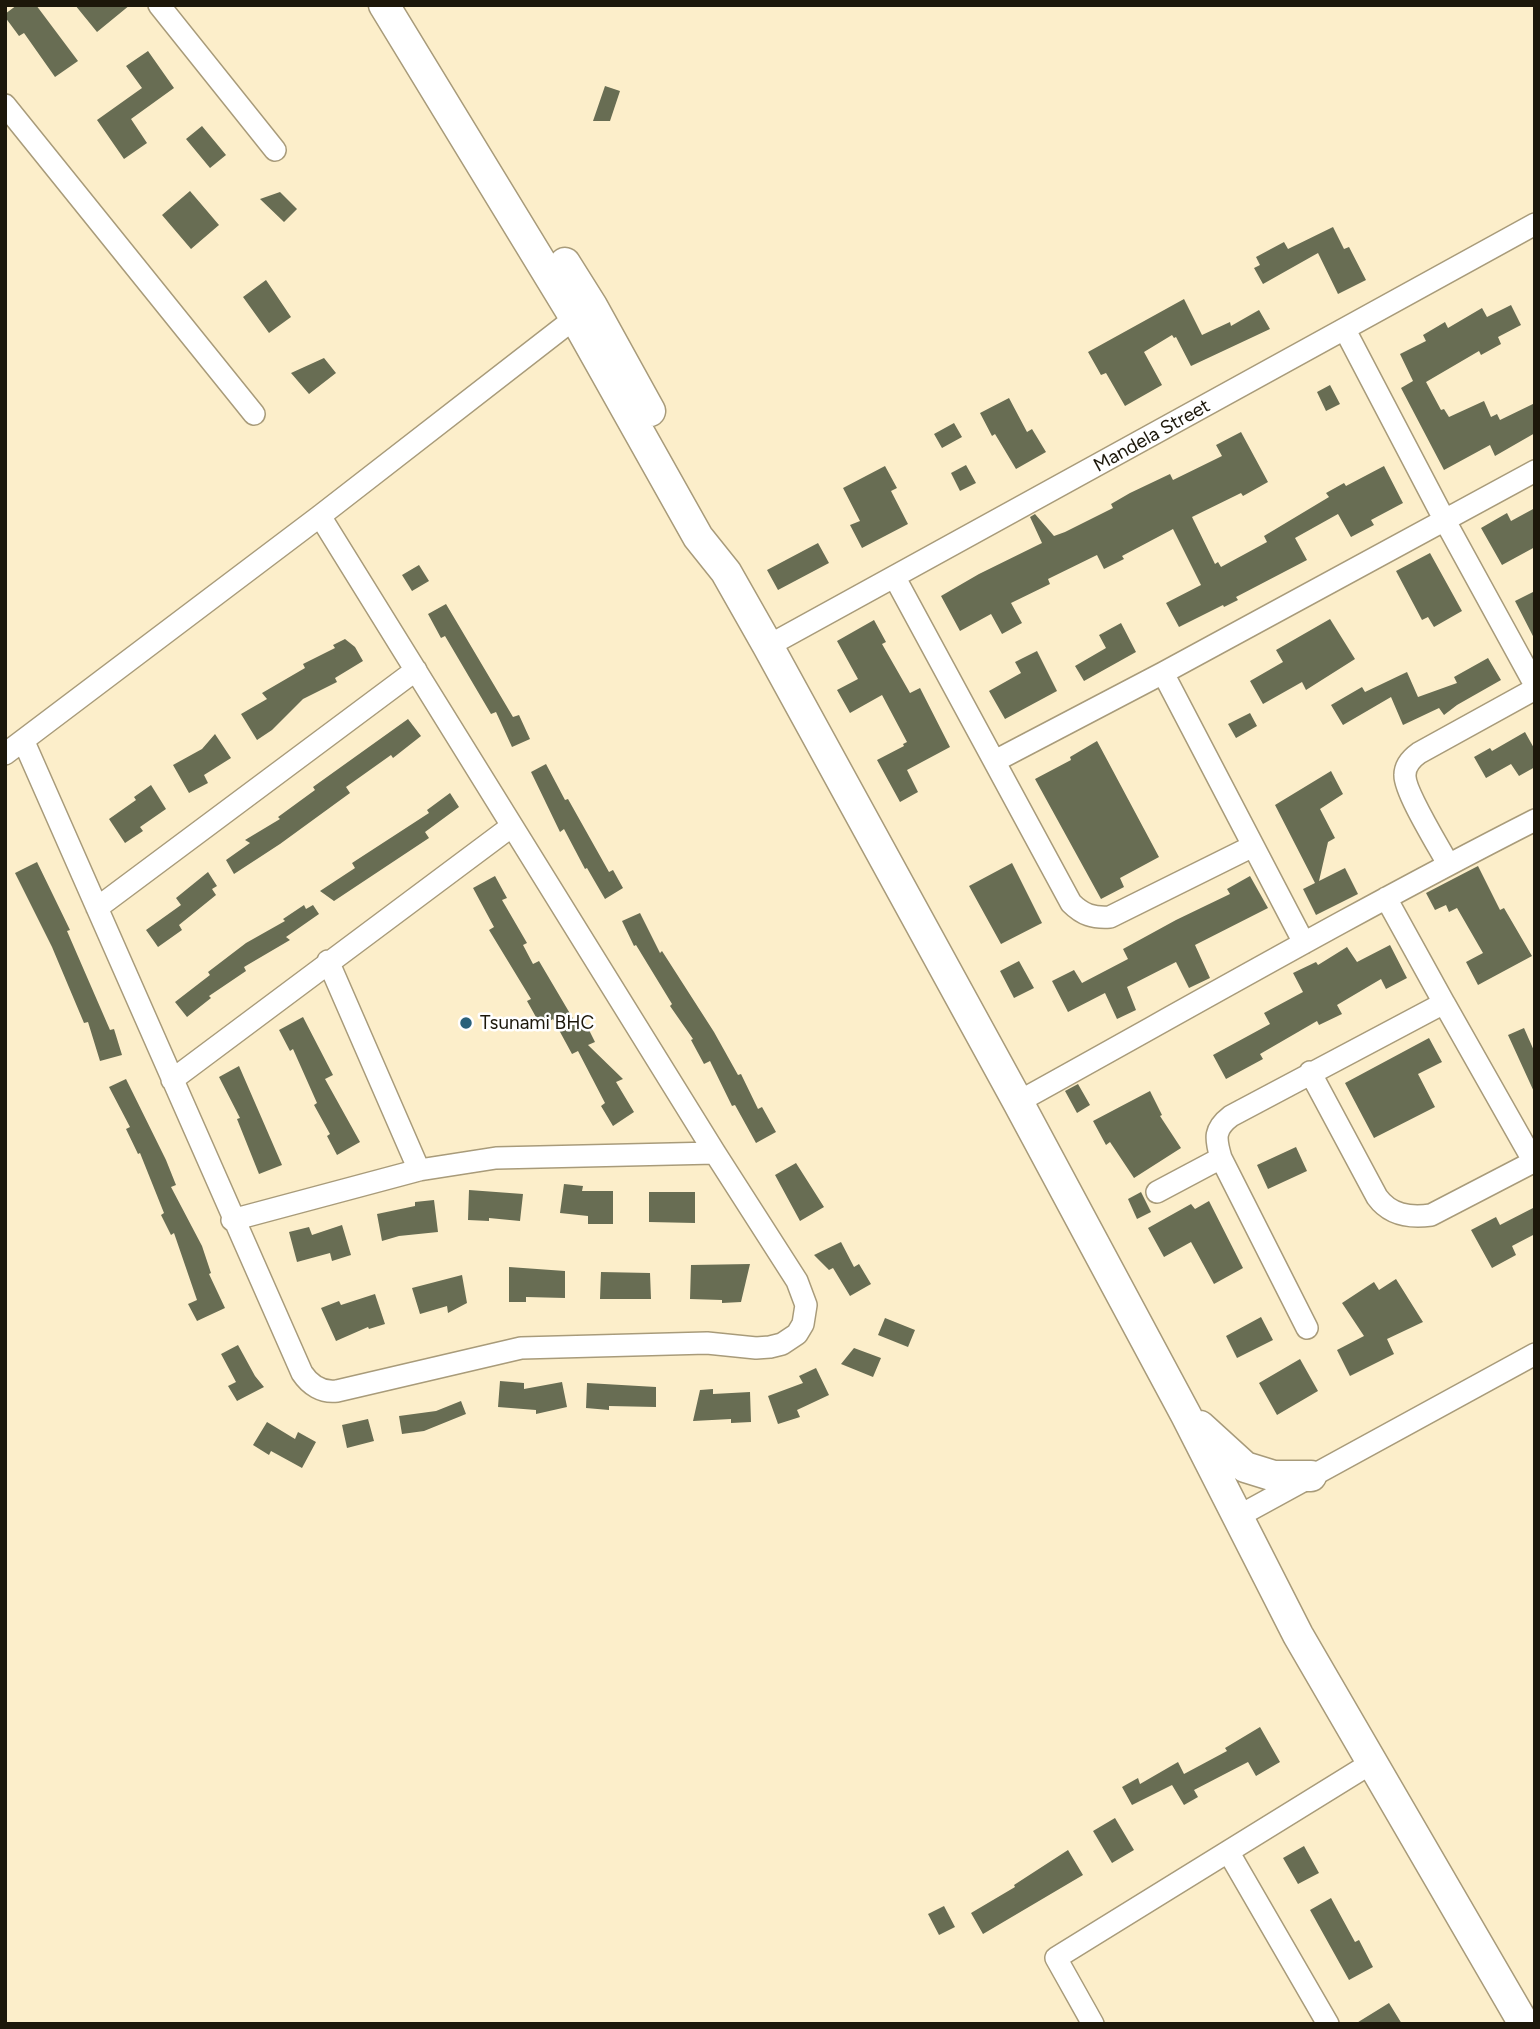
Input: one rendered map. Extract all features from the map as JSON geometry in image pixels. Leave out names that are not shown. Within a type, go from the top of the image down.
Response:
[{"type":"main road","points":[[384,5],[583,312]]},
{"type":"main road","points":[[403,5],[583,312],[701,506],[713,530],[726,572],[1018,1102],[1186,1415],[1292,1624],[1524,2024]]},
{"type":"main road","points":[[1186,1415],[1210,1433],[1245,1467],[1274,1476],[1311,1476]]},
{"type":"street","points":[[159,5],[275,150]]},
{"type":"street","points":[[5,105],[254,414]]},
{"type":"street","name":"Mandela Street","points":[[768,646],[1535,224]]},
{"type":"street","points":[[5,754],[320,516],[583,312]]},
{"type":"street","points":[[1345,330],[1535,687],[1419,753],[1407,766],[1407,787],[1448,864]]},
{"type":"street","points":[[995,761],[1535,471]]},
{"type":"street","points":[[23,742],[233,1220],[302,1373],[311,1384],[322,1390],[337,1391],[521,1348],[707,1343],[764,1348],[782,1344],[797,1334],[803,1324],[806,1305],[797,1281],[320,516]]},
{"type":"street","points":[[895,578],[1071,903],[1086,915],[1110,918],[1253,846]]},
{"type":"street","points":[[97,908],[416,670]]},
{"type":"street","points":[[1163,673],[1304,943]]},
{"type":"street","points":[[1018,1102],[1448,864],[1535,820]]},
{"type":"street","points":[[172,1080],[512,826]]},
{"type":"street","points":[[1310,1072],[1377,1196],[1382,1204],[1398,1214],[1420,1217],[1431,1215],[1534,1161],[1386,898]]},
{"type":"street","points":[[328,961],[419,1170]]},
{"type":"street","points":[[1307,1328],[1221,1158],[1217,1132],[1221,1124],[1231,1116],[1444,1003]]},
{"type":"street","points":[[233,1220],[419,1170],[520,1157],[715,1153]]},
{"type":"street","points":[[1157,1192],[1221,1158]]},
{"type":"street","points":[[1237,1517],[1535,1354]]},
{"type":"street","points":[[1093,2024],[1056,1958],[1373,1762]]},
{"type":"street","points":[[1228,1853],[1328,2024]]},
{"type":"building","points":[[17,5],[36,5],[78,61],[55,77],[24,33],[19,36],[5,17],[5,14]]},
{"type":"building","points":[[75,5],[130,5],[97,32]]},
{"type":"building","points":[[148,51],[174,88],[131,119],[147,143],[124,159],[97,120],[142,88],[126,66]]},
{"type":"building","points":[[605,86],[620,91],[610,121],[593,121]]},
{"type":"building","points":[[202,126],[226,155],[210,168],[186,139]]},
{"type":"building","points":[[190,191],[219,225],[191,249],[162,215]]},
{"type":"building","points":[[280,192],[297,209],[284,222],[260,199]]},
{"type":"building","points":[[1333,227],[1344,249],[1349,247],[1366,280],[1338,294],[1318,253],[1263,284],[1254,268],[1260,265],[1256,257],[1284,242],[1288,249]]},
{"type":"building","points":[[266,280],[291,317],[269,333],[243,297]]},
{"type":"building","points":[[1184,299],[1202,335],[1230,322],[1231,326],[1259,310],[1270,329],[1191,366],[1176,337],[1172,335],[1144,352],[1162,385],[1125,406],[1106,373],[1101,375],[1088,352]]},
{"type":"building","points":[[1511,305],[1521,325],[1498,337],[1501,344],[1481,355],[1479,351],[1426,382],[1441,410],[1444,409],[1449,417],[1484,401],[1491,417],[1497,414],[1500,420],[1535,403],[1535,433],[1495,456],[1490,445],[1444,470],[1401,388],[1413,381],[1400,354],[1426,341],[1423,335],[1445,322],[1448,328],[1482,308],[1487,317]]},
{"type":"building","points":[[324,358],[336,373],[309,394],[291,373]]},
{"type":"building","points":[[1330,385],[1340,404],[1326,411],[1317,392]]},
{"type":"building","points":[[1009,398],[1027,432],[1032,429],[1046,452],[1016,469],[995,434],[992,436],[980,413]]},
{"type":"building","points":[[954,423],[962,437],[942,448],[934,434]]},
{"type":"building","points":[[1241,432],[1268,482],[1243,496],[1241,493],[1192,517],[1215,564],[1218,562],[1221,567],[1267,542],[1264,536],[1329,497],[1326,493],[1384,466],[1403,503],[1371,520],[1374,525],[1351,537],[1338,514],[1295,538],[1307,560],[1236,597],[1238,600],[1179,627],[1166,603],[1201,585],[1173,529],[1122,556],[1124,559],[1104,569],[1097,555],[1048,579],[1050,584],[1011,603],[1022,623],[1002,634],[991,614],[960,631],[941,596],[1042,543],[1030,517],[1035,514],[1054,536],[1065,532],[1113,508],[1111,504],[1130,493],[1170,474],[1173,480],[1222,456],[1216,445]]},
{"type":"building","points":[[966,465],[976,483],[960,491],[951,473]]},
{"type":"building","points":[[885,466],[897,488],[891,491],[908,524],[862,548],[850,525],[860,521],[843,488]]},
{"type":"building","points":[[1535,508],[1535,547],[1502,565],[1481,528],[1507,513],[1511,521]]},
{"type":"building","points":[[818,543],[829,563],[778,590],[767,570]]},
{"type":"building","points":[[1430,553],[1462,611],[1434,627],[1428,617],[1422,620],[1396,571]]},
{"type":"building","points":[[419,565],[429,581],[412,591],[402,575]]},
{"type":"building","points":[[1535,591],[1535,640],[1515,601]]},
{"type":"building","points":[[446,604],[513,717],[519,715],[530,739],[512,747],[496,712],[491,714],[445,636],[441,638],[428,614]]},
{"type":"building","points":[[1330,619],[1355,659],[1306,690],[1302,682],[1263,704],[1250,681],[1283,662],[1276,650]]},
{"type":"building","points":[[874,620],[886,642],[882,644],[910,693],[920,688],[950,747],[907,770],[918,792],[900,802],[877,760],[907,742],[882,695],[850,713],[837,690],[858,679],[837,641]]},
{"type":"building","points":[[1121,623],[1136,652],[1084,681],[1075,666],[1106,648],[1099,635]]},
{"type":"building","points":[[345,639],[355,647],[363,661],[335,678],[337,682],[303,699],[272,730],[257,740],[241,714],[267,699],[262,693],[305,668],[303,664],[335,648],[333,645]]},
{"type":"building","points":[[1037,651],[1057,691],[1005,719],[989,691],[1021,673],[1015,662]]},
{"type":"building","points":[[1488,658],[1501,680],[1444,715],[1439,708],[1403,725],[1391,697],[1343,725],[1331,705],[1362,687],[1365,692],[1407,672],[1418,697],[1457,683],[1454,677]]},
{"type":"building","points":[[1250,713],[1257,726],[1236,738],[1228,724]]},
{"type":"building","points":[[408,719],[421,736],[393,758],[391,755],[346,787],[350,793],[234,874],[226,860],[250,843],[245,840],[280,819],[278,817],[315,790],[313,787]]},
{"type":"building","points":[[1525,732],[1535,750],[1535,767],[1519,776],[1511,764],[1486,778],[1474,757],[1490,748],[1492,751]]},
{"type":"building","points":[[215,734],[231,758],[204,775],[208,783],[189,793],[173,765],[202,749]]},
{"type":"building","points":[[1097,741],[1159,857],[1120,878],[1124,887],[1101,899],[1035,779],[1071,760],[1070,757]]},
{"type":"building","points":[[546,764],[609,872],[613,870],[623,888],[605,899],[564,829],[560,832],[531,772]]},
{"type":"building","points":[[1331,771],[1343,794],[1320,809],[1335,838],[1328,842],[1319,881],[1345,868],[1358,894],[1316,915],[1303,889],[1315,883],[1275,805]]},
{"type":"building","points":[[151,785],[166,809],[140,827],[143,831],[125,843],[109,819],[136,800],[134,797]]},
{"type":"building","points":[[450,793],[459,807],[425,832],[429,838],[334,901],[320,891],[355,868],[352,863],[429,813],[427,810]]},
{"type":"building","points":[[37,862],[70,930],[67,931],[110,1030],[114,1029],[122,1055],[100,1061],[88,1022],[84,1023],[52,947],[15,873]]},
{"type":"building","points":[[1012,863],[1042,923],[1001,944],[969,886]]},
{"type":"building","points":[[1478,866],[1500,910],[1504,908],[1532,956],[1478,985],[1466,962],[1483,953],[1457,908],[1449,912],[1446,905],[1435,910],[1426,893]]},
{"type":"building","points":[[208,872],[217,886],[212,889],[216,895],[179,925],[182,930],[158,947],[146,930],[181,905],[176,898]]},
{"type":"building","points":[[495,876],[507,898],[502,900],[527,943],[523,945],[533,964],[539,961],[575,1022],[583,1018],[595,1042],[588,1045],[623,1079],[616,1082],[634,1112],[613,1126],[601,1106],[605,1103],[578,1051],[572,1054],[553,1019],[541,1026],[527,1001],[531,999],[489,930],[494,927],[473,888]]},
{"type":"building","points":[[1250,876],[1268,908],[1195,945],[1210,978],[1189,988],[1176,962],[1127,987],[1136,1010],[1117,1019],[1105,993],[1068,1012],[1052,981],[1074,970],[1082,983],[1128,959],[1123,949],[1230,894],[1227,889]]},
{"type":"building","points":[[304,905],[306,909],[313,905],[319,914],[286,937],[290,940],[244,967],[246,971],[209,996],[211,998],[187,1017],[175,1002],[246,943],[285,921],[283,919]]},
{"type":"building","points":[[640,913],[660,953],[662,951],[738,1075],[741,1074],[758,1109],[762,1107],[776,1132],[756,1143],[735,1105],[732,1106],[710,1061],[704,1064],[691,1040],[693,1039],[670,1006],[672,1004],[636,945],[634,946],[622,921]]},
{"type":"building","points":[[1390,945],[1407,978],[1386,989],[1381,979],[1337,1005],[1342,1014],[1319,1025],[1317,1021],[1260,1054],[1263,1059],[1226,1079],[1213,1055],[1270,1024],[1264,1013],[1303,992],[1293,973],[1316,962],[1318,965],[1347,947],[1357,962]]},
{"type":"building","points":[[1019,961],[1034,988],[1014,998],[1000,971]]},
{"type":"building","points":[[303,1017],[333,1075],[325,1079],[360,1142],[337,1155],[293,1049],[290,1051],[279,1030]]},
{"type":"building","points":[[1524,1028],[1535,1053],[1535,1094],[1508,1035]]},
{"type":"building","points":[[1429,1038],[1442,1062],[1418,1074],[1435,1107],[1374,1138],[1345,1083]]},
{"type":"building","points":[[239,1066],[282,1165],[259,1174],[237,1119],[240,1118],[219,1077]]},
{"type":"building","points":[[126,1079],[166,1160],[176,1185],[171,1187],[202,1246],[211,1273],[209,1274],[225,1308],[197,1321],[188,1304],[197,1300],[174,1233],[171,1235],[161,1215],[164,1213],[140,1153],[138,1154],[126,1129],[130,1127],[109,1087]]},
{"type":"building","points":[[1078,1084],[1090,1105],[1077,1113],[1065,1091]]},
{"type":"building","points":[[1150,1091],[1162,1115],[1160,1116],[1181,1148],[1134,1178],[1110,1142],[1106,1145],[1093,1121]]},
{"type":"building","points":[[1296,1147],[1307,1171],[1268,1189],[1257,1165]]},
{"type":"building","points":[[796,1163],[824,1207],[800,1221],[775,1175]]},
{"type":"building","points":[[564,1184],[583,1186],[582,1191],[613,1191],[613,1224],[588,1224],[588,1216],[560,1213]]},
{"type":"building","points":[[469,1190],[523,1194],[520,1221],[489,1218],[489,1221],[468,1220]]},
{"type":"building","points":[[649,1192],[695,1192],[695,1223],[649,1222]]},
{"type":"building","points":[[1141,1192],[1151,1212],[1137,1219],[1128,1199]]},
{"type":"building","points":[[434,1200],[438,1232],[399,1236],[382,1241],[377,1214],[415,1206],[415,1202]]},
{"type":"building","points":[[1209,1201],[1243,1268],[1214,1284],[1191,1242],[1164,1257],[1148,1228],[1191,1204],[1195,1209]]},
{"type":"building","points":[[1535,1207],[1535,1234],[1512,1246],[1516,1255],[1492,1268],[1471,1230],[1496,1217],[1500,1225]]},
{"type":"building","points":[[342,1225],[351,1255],[332,1261],[330,1253],[297,1262],[289,1232],[309,1227],[312,1235]]},
{"type":"building","points":[[841,1242],[854,1267],[859,1264],[871,1284],[850,1296],[833,1268],[829,1270],[814,1255]]},
{"type":"building","points":[[750,1264],[741,1302],[722,1303],[722,1300],[690,1299],[691,1265]]},
{"type":"building","points":[[509,1267],[565,1271],[565,1298],[526,1297],[526,1302],[509,1302]]},
{"type":"building","points":[[601,1272],[650,1273],[651,1299],[600,1299]]},
{"type":"building","points":[[462,1275],[467,1303],[448,1313],[447,1306],[420,1314],[412,1288]]},
{"type":"building","points":[[1396,1279],[1423,1322],[1387,1339],[1394,1354],[1350,1376],[1337,1350],[1364,1336],[1342,1303],[1374,1282],[1379,1290]]},
{"type":"building","points":[[375,1294],[385,1324],[369,1329],[368,1327],[336,1341],[321,1308],[339,1301],[341,1305]]},
{"type":"building","points":[[1261,1317],[1273,1340],[1237,1358],[1226,1336]]},
{"type":"building","points":[[885,1318],[915,1330],[908,1347],[878,1335]]},
{"type":"building","points":[[238,1345],[264,1387],[237,1401],[228,1386],[236,1382],[221,1354]]},
{"type":"building","points":[[854,1348],[881,1358],[873,1377],[841,1364]]},
{"type":"building","points":[[1300,1359],[1318,1391],[1277,1415],[1259,1383]]},
{"type":"building","points":[[816,1368],[829,1395],[797,1410],[800,1417],[778,1424],[768,1396],[803,1383],[799,1376]]},
{"type":"building","points":[[500,1381],[524,1383],[524,1389],[562,1382],[567,1407],[536,1414],[536,1410],[498,1407]]},
{"type":"building","points":[[587,1383],[656,1387],[656,1407],[609,1406],[609,1410],[586,1408]]},
{"type":"building","points":[[713,1389],[713,1394],[750,1392],[751,1422],[731,1423],[731,1419],[693,1421],[700,1390]]},
{"type":"building","points":[[461,1401],[466,1414],[424,1431],[402,1434],[399,1416],[436,1411]]},
{"type":"building","points":[[368,1419],[374,1441],[347,1448],[342,1425]]},
{"type":"building","points":[[267,1422],[295,1439],[298,1432],[316,1442],[302,1468],[271,1451],[269,1455],[253,1445]]},
{"type":"building","points":[[1260,1727],[1280,1762],[1256,1776],[1248,1762],[1194,1790],[1198,1797],[1184,1805],[1172,1785],[1132,1805],[1122,1787],[1138,1778],[1140,1784],[1178,1762],[1184,1774],[1227,1751],[1225,1748]]},
{"type":"building","points":[[1115,1818],[1134,1850],[1112,1863],[1093,1831]]},
{"type":"building","points":[[1304,1846],[1319,1873],[1298,1884],[1283,1858]]},
{"type":"building","points":[[1068,1850],[1083,1875],[983,1934],[971,1913],[1015,1887],[1014,1885]]},
{"type":"building","points":[[1331,1898],[1355,1942],[1359,1940],[1373,1967],[1349,1980],[1310,1910]]},
{"type":"building","points":[[944,1906],[955,1927],[939,1935],[928,1914]]},
{"type":"building","points":[[1389,2003],[1402,2024],[1355,2024]]},
{"type":"place","name":"Tsunami BHC","points":[[466,1023]]}]
